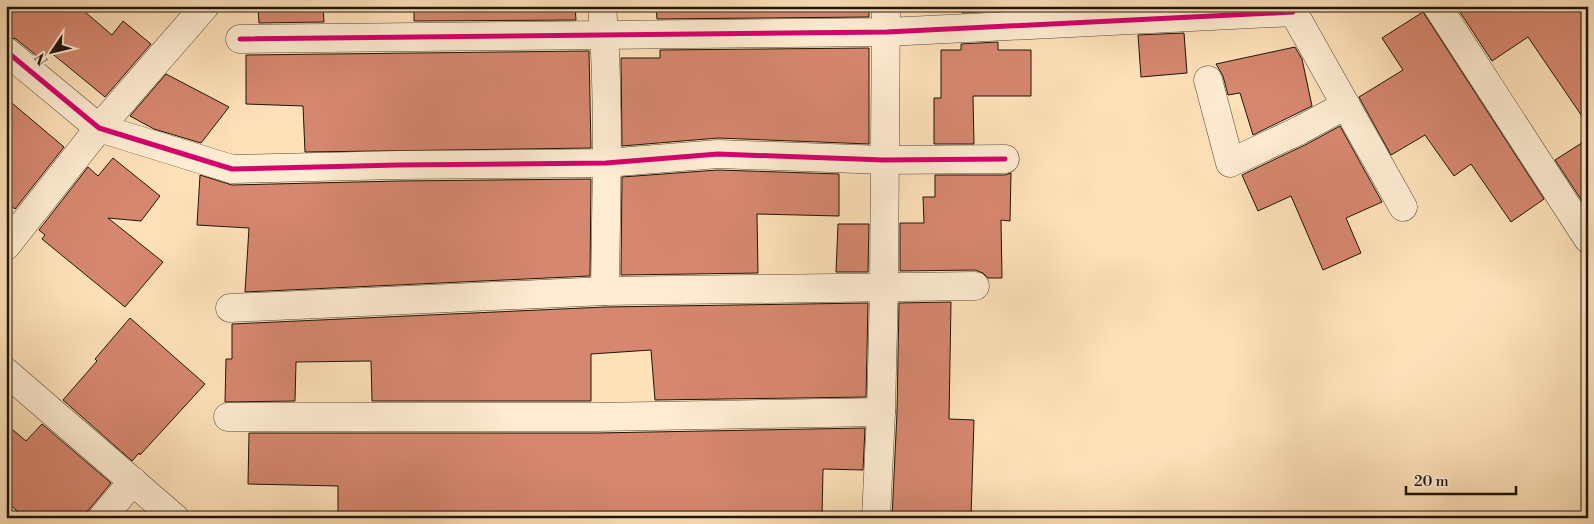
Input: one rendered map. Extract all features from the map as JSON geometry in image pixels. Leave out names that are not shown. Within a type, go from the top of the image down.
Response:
[{"type":"street","points":[[6,246],[99,128],[205,6]]},
{"type":"street","points":[[602,6],[605,36],[605,291]]},
{"type":"street","points":[[1438,7],[1588,239]]},
{"type":"street","points":[[240,39],[605,36],[886,19],[1291,9],[1403,207]]},
{"type":"street","points":[[876,518],[884,286],[886,19]]},
{"type":"street","points":[[6,50],[99,128],[232,169],[606,163],[718,154],[884,160],[1005,159]]},
{"type":"street","points":[[1208,80],[1230,163],[1300,130],[1346,105]]},
{"type":"street","points":[[230,308],[605,291],[975,286]]},
{"type":"street","points":[[6,372],[175,518]]},
{"type":"street","points":[[228,417],[597,417],[880,412]]},
{"type":"street","points":[[102,518],[133,481]]},
{"type":"building","points":[[6,6],[78,6],[112,35],[123,21],[151,44],[105,97],[49,51],[42,60],[16,39],[6,36]]},
{"type":"building","points":[[258,6],[323,6],[324,22],[259,23]]},
{"type":"building","points":[[414,6],[575,6],[576,20],[414,21]]},
{"type":"building","points":[[656,6],[869,6],[869,17],[657,19]]},
{"type":"building","points":[[962,6],[999,6],[999,11],[962,13]]},
{"type":"building","points":[[1456,6],[1588,6],[1588,125],[1528,37],[1492,61]]},
{"type":"building","points":[[1423,12],[1544,199],[1511,222],[1471,164],[1454,176],[1425,135],[1391,155],[1359,97],[1403,70],[1382,38]]},
{"type":"building","points":[[1184,33],[1187,73],[1141,77],[1138,35]]},
{"type":"building","points":[[998,42],[998,50],[1031,50],[1031,96],[973,96],[974,144],[934,144],[934,98],[941,98],[941,50],[961,50],[961,44]]},
{"type":"building","points":[[1295,47],[1302,59],[1312,106],[1253,135],[1240,93],[1228,95],[1223,76],[1216,64]]},
{"type":"building","points":[[869,48],[869,144],[718,138],[622,146],[621,58],[660,58],[660,50]]},
{"type":"building","points":[[589,51],[591,148],[305,152],[303,106],[246,104],[246,55]]},
{"type":"building","points":[[166,74],[229,107],[201,143],[154,129],[130,116]]},
{"type":"building","points":[[6,98],[64,147],[15,209],[6,202]]},
{"type":"building","points":[[1340,126],[1382,202],[1346,218],[1361,253],[1323,270],[1291,196],[1258,211],[1242,175]]},
{"type":"building","points":[[1588,139],[1588,210],[1555,160]]},
{"type":"building","points":[[113,158],[160,196],[141,221],[108,218],[163,262],[125,307],[42,239],[45,235],[39,230],[88,167],[98,176]]},
{"type":"building","points":[[718,170],[839,174],[839,216],[757,214],[758,273],[621,275],[622,177]]},
{"type":"building","points":[[1011,173],[1010,221],[1001,220],[1002,278],[988,278],[983,273],[975,270],[900,271],[900,223],[924,223],[923,197],[935,197],[935,175],[1005,175]]},
{"type":"building","points":[[200,175],[232,185],[591,179],[590,276],[245,292],[249,228],[197,225]]},
{"type":"building","points":[[838,224],[869,224],[868,272],[836,272]]},
{"type":"building","points":[[951,302],[949,419],[974,420],[971,518],[892,518],[897,412],[899,303]]},
{"type":"building","points":[[868,303],[866,397],[655,400],[651,350],[591,354],[591,401],[372,401],[371,361],[296,362],[295,401],[225,402],[226,359],[232,359],[232,324],[605,307]]},
{"type":"building","points":[[130,318],[205,384],[140,455],[139,453],[132,461],[63,400],[97,361],[95,359]]},
{"type":"building","points":[[6,424],[26,441],[42,424],[111,483],[82,518],[25,518],[6,501]]},
{"type":"building","points":[[865,428],[863,470],[823,469],[822,518],[338,518],[338,486],[248,484],[249,433],[597,433]]},
{"type":"cycle path","points":[[240,39],[887,32],[1293,12]]},
{"type":"cycle path","points":[[6,51],[99,128],[232,169],[606,163],[718,154],[884,160],[1005,159]]}]
